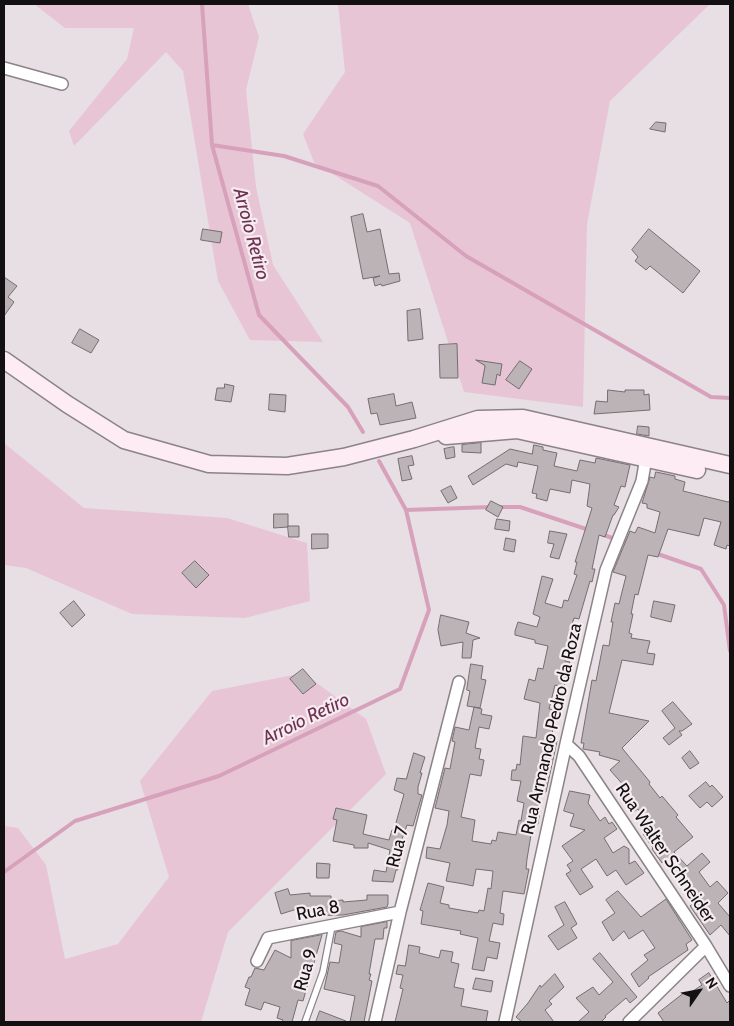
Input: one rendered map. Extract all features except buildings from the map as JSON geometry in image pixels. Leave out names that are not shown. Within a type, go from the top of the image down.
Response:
[{"type":"main road","points":[[4,360],[67,404],[124,440],[209,464],[287,466],[344,457],[414,439],[517,430],[730,466]]},
{"type":"main road","points":[[647,453],[730,476]]},
{"type":"street","points":[[4,68],[62,84]]},
{"type":"street","name":"Rua Armando Pedro da Roza","points":[[505,1022],[606,570],[642,482],[647,453]]},
{"type":"street","name":"Rua 7","points":[[375,1022],[400,912],[459,682]]},
{"type":"street","name":"Rua Walter Schneider","points":[[566,744],[579,756],[706,946],[730,986]]},
{"type":"street","name":"Rua 8","points":[[257,961],[268,938],[400,912]]},
{"type":"street","points":[[629,1022],[706,946]]},
{"type":"lane","name":"Rua 9","points":[[305,1022],[323,972],[332,926]]},
{"type":"shaded area","points":[[34,4],[248,4],[259,37],[246,90],[256,187],[273,265],[323,342],[250,340],[218,281],[183,71],[166,52],[74,146],[69,131],[127,59],[134,28],[65,28]]},
{"type":"shaded area","points":[[338,4],[710,4],[610,101],[587,224],[583,407],[464,392],[410,223],[314,162],[303,134],[345,72]]},
{"type":"shaded area","points":[[4,443],[84,508],[227,518],[307,543],[310,601],[245,618],[132,614],[26,568],[4,565]]},
{"type":"shaded area","points":[[303,673],[366,719],[386,774],[228,932],[201,1022],[4,1022],[4,826],[18,828],[46,865],[65,959],[118,944],[169,877],[140,781],[212,691]]},
{"type":"waterway","name":"Arroio Retiro","points":[[202,4],[212,145],[259,315],[348,407],[363,432]]},
{"type":"waterway","points":[[212,145],[284,156],[378,186],[466,256],[711,397],[730,398]]},
{"type":"waterway","name":"Arroio Retiro","points":[[4,872],[75,821],[219,776],[400,689],[429,610],[406,510],[379,461]]},
{"type":"waterway","points":[[406,510],[491,507]]},
{"type":"waterway","points":[[500,507],[520,507],[589,530]]},
{"type":"waterway","points":[[601,534],[629,544]]},
{"type":"waterway","points":[[655,553],[701,569],[724,605],[730,651]]}]
